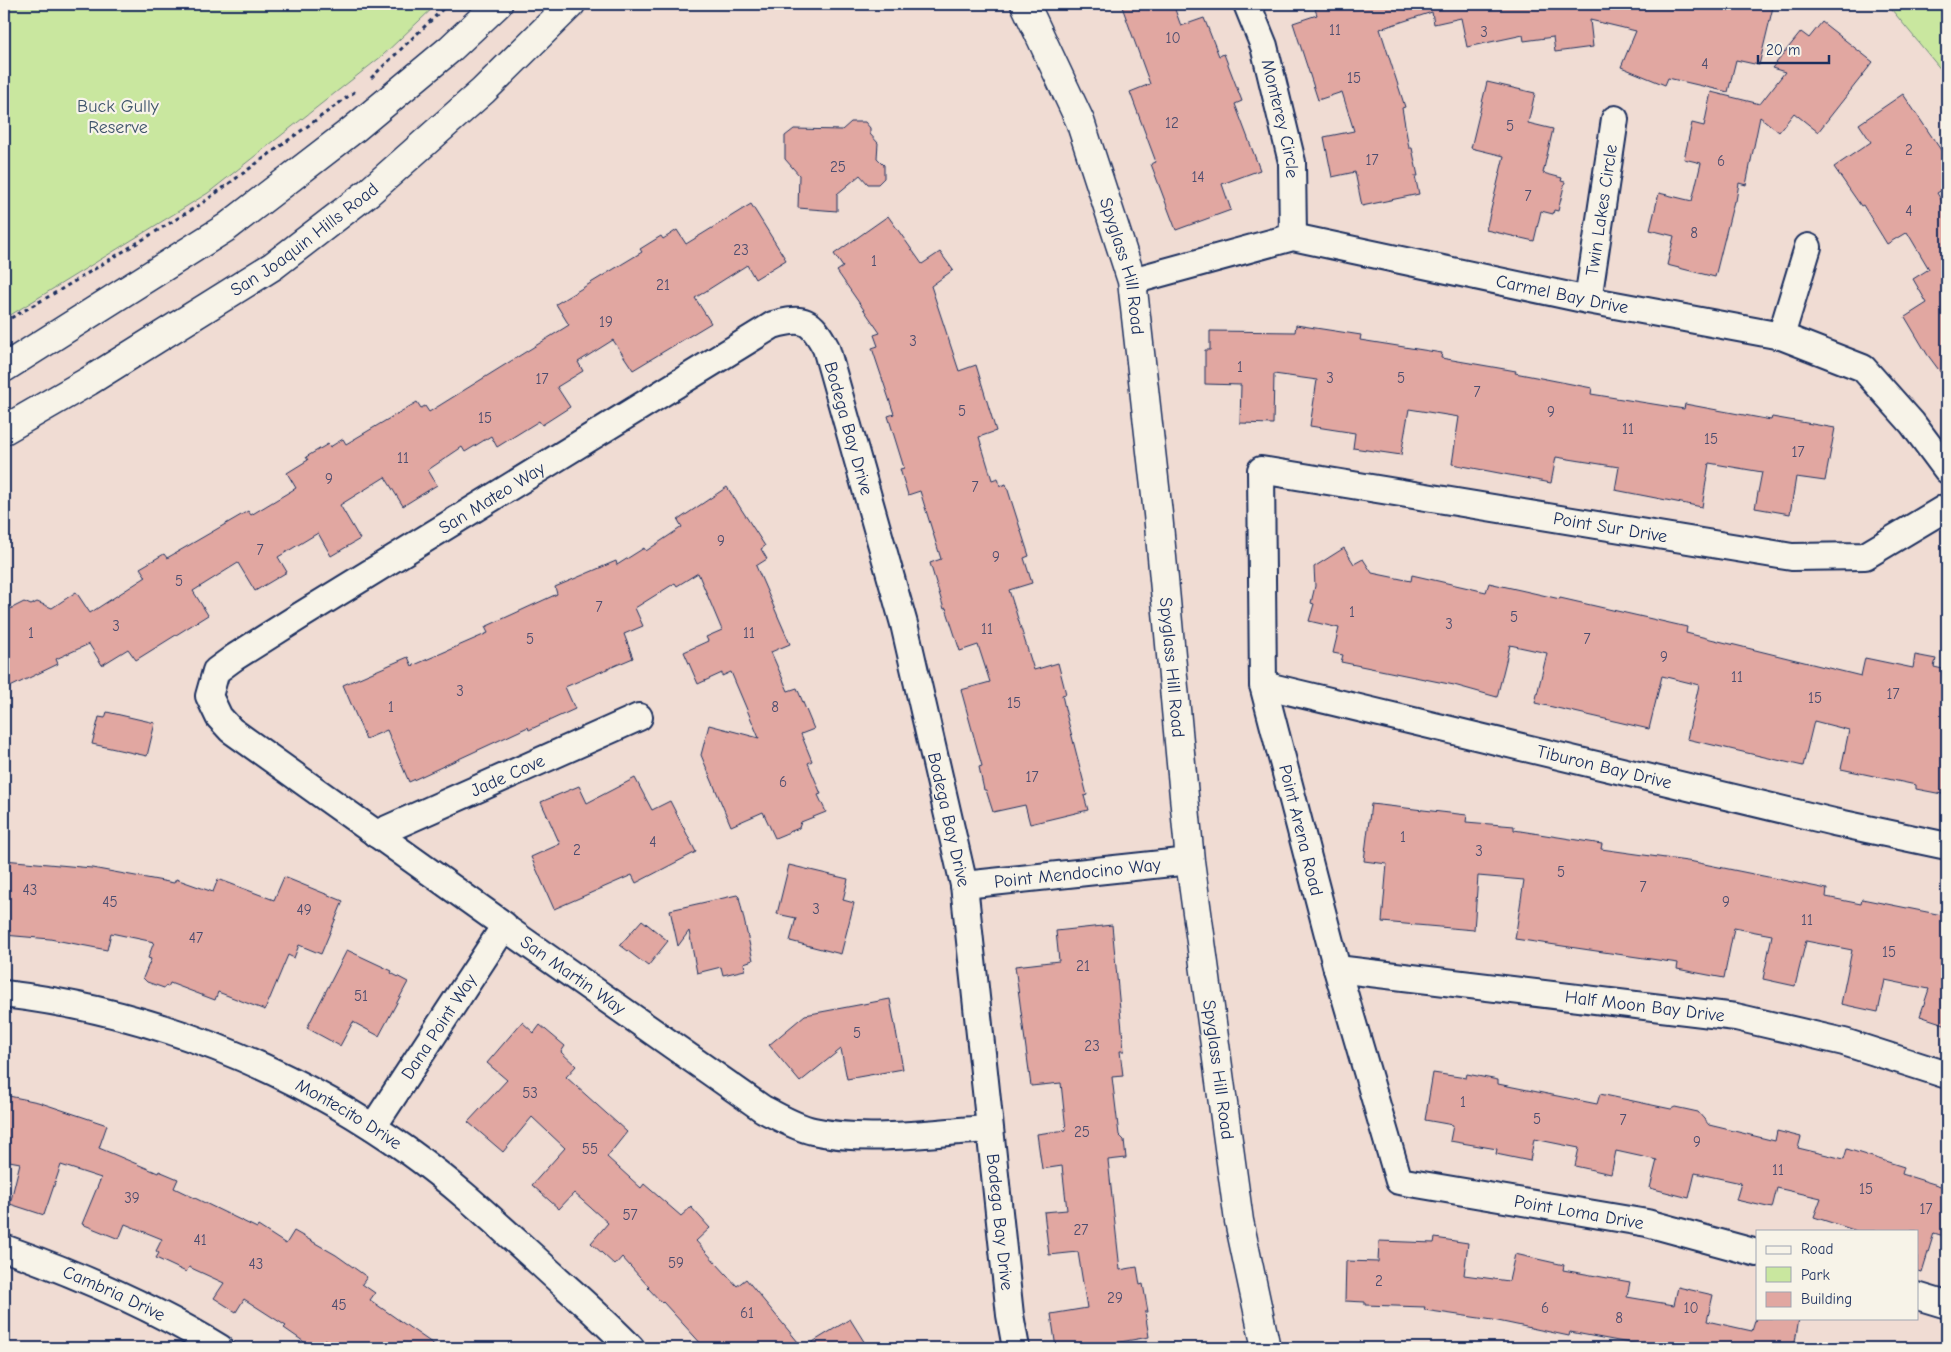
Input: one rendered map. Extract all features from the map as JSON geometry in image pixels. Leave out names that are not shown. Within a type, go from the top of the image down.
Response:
[{"type":"main road","points":[[4,368],[227,227],[354,129],[450,49],[498,4]]},
{"type":"main road","name":"San Joaquin Hills Road","points":[[4,430],[89,381],[273,266],[369,192],[483,91],[571,4]]},
{"type":"main road","name":"Spyglass Hill Road","points":[[1024,4],[1080,121],[1132,281],[1158,514],[1190,861],[1239,1221],[1266,1348]]},
{"type":"street","name":"Monterey Circle","points":[[1247,4],[1264,46],[1292,162],[1293,237]]},
{"type":"street","name":"Twin Lakes Circle","points":[[1588,300],[1615,119]]},
{"type":"street","name":"Carmel Bay Drive","points":[[1132,281],[1293,237],[1588,300],[1781,336],[1863,368],[1912,423],[1947,470]]},
{"type":"street","points":[[1781,336],[1808,247]]},
{"type":"street","name":"San Mateo Way","points":[[209,696],[216,672],[235,657],[773,325],[794,319]]},
{"type":"street","name":"Bodega Bay Drive","points":[[794,319],[815,328],[826,348],[904,624],[964,885],[989,1129],[1010,1315],[1016,1348]]},
{"type":"street","name":"Point Sur Drive","points":[[1261,470],[1792,557],[1865,556],[1947,507]]},
{"type":"street","name":"Point Arena Road","points":[[1261,470],[1264,685],[1337,969],[1399,1181]]},
{"type":"street","name":"Tiburon Bay Drive","points":[[1264,685],[1825,820],[1947,846]]},
{"type":"street","name":"San Martin Way","points":[[209,696],[219,717],[230,730],[504,925],[504,927],[763,1109],[812,1131],[848,1136],[989,1129]]},
{"type":"street","name":"Jade Cove","points":[[376,834],[640,717]]},
{"type":"street","name":"Point Mendocino Way","points":[[964,885],[1190,861]]},
{"type":"street","name":"Dana Point Way","points":[[373,1127],[504,927]]},
{"type":"street","name":"Half Moon Bay Drive","points":[[1337,969],[1736,1017],[1844,1042],[1947,1075]]},
{"type":"street","name":"Montecito Drive","points":[[4,994],[71,1004],[116,1015],[206,1043],[292,1080],[373,1127],[419,1159],[484,1212],[631,1348]]},
{"type":"street","name":"Point Loma Drive","points":[[1399,1181],[1647,1223],[1756,1253]]},
{"type":"street","name":"Cambria Drive","points":[[4,1248],[60,1268],[108,1289],[156,1312],[220,1348]]},
{"type":"street","points":[[1918,1296],[1947,1305]]},
{"type":"path","points":[[4,322],[201,204],[365,84],[448,4]]},
{"type":"green space","name":"Buck Gully Reserve","points":[[4,4],[437,4],[382,56],[208,193],[4,319]]},
{"type":"green space","points":[[1887,4],[1947,4],[1947,77]]},
{"type":"building","points":[[1121,4],[1173,4],[1181,26],[1204,18],[1219,56],[1224,54],[1242,101],[1235,104],[1260,170],[1222,184],[1231,210],[1176,230],[1151,164],[1156,162],[1130,92],[1150,84]]},
{"type":"building","points":[[1332,4],[1758,4],[1773,7],[1759,65],[1736,60],[1728,92],[1668,78],[1665,85],[1621,67],[1636,31],[1590,20],[1593,47],[1555,52],[1553,37],[1524,41],[1523,35],[1467,47],[1461,18],[1434,24],[1432,12],[1380,29],[1405,107],[1402,108],[1409,148],[1412,148],[1418,176],[1415,176],[1419,194],[1362,206],[1355,172],[1332,177],[1324,137],[1354,131],[1342,92],[1318,100],[1293,23],[1317,15],[1315,9]]},
{"type":"building","points":[[1822,22],[1873,62],[1818,132],[1794,113],[1779,132],[1760,117],[1746,185],[1739,183],[1736,201],[1734,201],[1715,277],[1667,265],[1674,236],[1650,230],[1659,193],[1692,201],[1701,163],[1684,159],[1692,123],[1704,126],[1711,92],[1760,104],[1785,72],[1772,68],[1801,32],[1809,38]]},
{"type":"building","points":[[1487,82],[1535,93],[1528,123],[1553,129],[1543,173],[1562,178],[1561,181],[1565,182],[1558,211],[1554,210],[1553,214],[1541,211],[1534,241],[1486,230],[1504,156],[1471,148]]},
{"type":"building","points":[[1903,94],[1947,159],[1947,187],[1937,193],[1947,209],[1947,381],[1927,354],[1905,317],[1927,303],[1913,279],[1929,269],[1907,232],[1887,244],[1863,205],[1861,206],[1834,167],[1871,142],[1859,124]]},
{"type":"building","points":[[851,122],[865,122],[870,128],[870,134],[878,143],[877,158],[884,165],[884,178],[878,184],[868,184],[860,175],[837,194],[837,211],[798,208],[799,175],[785,159],[785,136],[794,129],[842,130]]},
{"type":"building","points":[[751,204],[786,260],[755,279],[747,265],[695,298],[711,323],[633,370],[613,340],[578,362],[583,371],[557,387],[570,407],[542,425],[539,421],[497,447],[491,436],[465,452],[462,447],[428,470],[437,485],[403,506],[385,477],[340,505],[360,539],[331,556],[318,533],[278,557],[287,572],[255,591],[238,563],[193,591],[208,615],[136,660],[128,649],[102,665],[89,644],[56,659],[58,664],[4,690],[4,612],[24,602],[31,605],[37,602],[52,608],[76,592],[90,613],[146,577],[140,568],[164,554],[167,558],[248,511],[251,515],[296,488],[287,473],[308,460],[306,457],[328,444],[330,447],[343,439],[346,444],[417,402],[421,408],[425,406],[429,412],[569,325],[556,304],[642,252],[640,249],[661,236],[663,239],[677,230],[686,244]]},
{"type":"building","points":[[888,216],[922,264],[940,252],[953,270],[931,286],[959,371],[976,365],[996,431],[979,437],[992,480],[998,478],[1000,486],[1006,484],[1029,556],[1024,558],[1032,583],[1009,590],[1034,670],[1058,663],[1066,694],[1062,695],[1087,795],[1084,796],[1088,810],[1030,824],[1025,805],[993,812],[986,790],[984,790],[979,767],[982,766],[961,690],[990,682],[978,645],[960,651],[946,608],[944,609],[930,563],[941,559],[920,491],[908,495],[900,469],[904,468],[888,416],[894,414],[872,348],[878,346],[874,335],[880,333],[837,271],[843,267],[834,254]]},
{"type":"building","points":[[1296,325],[1361,335],[1360,340],[1442,353],[1441,358],[1516,371],[1515,373],[1592,388],[1591,394],[1684,409],[1685,404],[1771,420],[1772,417],[1835,428],[1825,481],[1796,477],[1790,514],[1755,508],[1762,472],[1709,463],[1702,507],[1615,490],[1619,467],[1556,457],[1551,483],[1452,464],[1459,417],[1409,409],[1401,455],[1353,448],[1355,433],[1310,426],[1317,380],[1274,374],[1273,424],[1240,423],[1241,385],[1205,384],[1205,350],[1210,350],[1210,331],[1295,332]]},
{"type":"building","points":[[727,487],[765,546],[761,549],[767,559],[756,566],[790,644],[771,652],[788,691],[797,688],[814,729],[801,734],[812,761],[808,763],[821,794],[818,795],[826,812],[801,822],[799,828],[775,838],[763,812],[731,826],[701,755],[709,725],[759,738],[731,672],[722,676],[722,673],[698,684],[684,652],[708,641],[706,637],[722,630],[698,573],[677,586],[675,583],[635,608],[643,626],[624,634],[633,658],[565,687],[575,709],[529,730],[528,727],[409,782],[387,730],[366,739],[343,685],[408,657],[412,666],[488,633],[485,627],[557,594],[555,587],[616,561],[617,565],[644,548],[646,551],[682,527],[678,520]]},
{"type":"building","points":[[1344,548],[1354,564],[1363,559],[1372,573],[1411,581],[1412,575],[1486,592],[1489,583],[1687,627],[1686,633],[1861,676],[1865,658],[1913,668],[1915,655],[1936,659],[1934,667],[1947,670],[1947,795],[1916,789],[1916,785],[1841,769],[1849,730],[1814,721],[1803,766],[1687,739],[1699,685],[1662,676],[1649,729],[1535,703],[1547,653],[1510,645],[1497,697],[1454,685],[1341,662],[1343,655],[1333,653],[1339,628],[1309,621],[1314,604],[1311,603],[1315,586],[1314,567]]},
{"type":"building","points":[[107,712],[155,723],[147,756],[92,744],[99,717],[105,718]]},
{"type":"building","points":[[635,778],[652,810],[670,801],[696,852],[636,883],[632,875],[554,909],[531,857],[560,844],[541,802],[579,786],[587,803]]},
{"type":"building","points":[[1371,804],[1467,815],[1466,822],[1514,826],[1514,830],[1602,844],[1601,849],[1694,862],[1827,889],[1826,897],[1861,904],[1862,899],[1947,916],[1947,1025],[1920,1016],[1929,989],[1885,980],[1878,1012],[1841,1004],[1852,950],[1806,941],[1795,986],[1763,979],[1772,935],[1734,928],[1724,978],[1677,969],[1678,963],[1515,939],[1524,880],[1478,876],[1474,930],[1382,922],[1387,864],[1364,861]]},
{"type":"building","points":[[4,860],[92,868],[174,883],[176,879],[213,892],[218,879],[274,900],[284,877],[343,901],[321,954],[299,945],[294,958],[288,955],[265,1010],[218,992],[215,1000],[170,983],[168,987],[165,986],[164,988],[147,982],[143,978],[151,959],[148,958],[154,942],[111,933],[107,950],[50,939],[4,935]]},
{"type":"building","points":[[789,865],[848,879],[843,900],[854,903],[841,954],[790,941],[796,918],[777,914]]},
{"type":"building","points":[[737,895],[753,960],[744,963],[745,970],[723,975],[721,967],[697,973],[689,931],[678,946],[670,910]]},
{"type":"building","points":[[642,920],[668,941],[648,966],[620,945]]},
{"type":"building","points":[[1112,925],[1124,1051],[1120,1051],[1123,1076],[1112,1077],[1119,1135],[1124,1140],[1126,1158],[1108,1160],[1120,1270],[1137,1267],[1140,1285],[1143,1284],[1148,1312],[1145,1312],[1149,1337],[1085,1348],[1056,1348],[1051,1314],[1087,1308],[1078,1252],[1049,1255],[1044,1212],[1067,1210],[1062,1166],[1042,1169],[1037,1134],[1066,1130],[1061,1083],[1031,1086],[1015,966],[1059,961],[1056,931]]},
{"type":"building","points":[[347,950],[392,971],[391,973],[408,982],[379,1036],[353,1022],[340,1046],[307,1028]]},
{"type":"building","points":[[890,999],[903,1069],[847,1079],[841,1049],[800,1082],[769,1045],[805,1015]]},
{"type":"building","points":[[522,1022],[534,1033],[540,1025],[565,1046],[561,1052],[576,1066],[566,1077],[627,1132],[607,1157],[641,1188],[644,1184],[681,1216],[691,1207],[710,1228],[696,1241],[737,1286],[746,1279],[803,1348],[705,1348],[648,1288],[622,1257],[615,1265],[591,1243],[608,1223],[574,1193],[559,1209],[532,1185],[565,1148],[532,1117],[503,1152],[468,1122],[507,1080],[487,1063]]},
{"type":"building","points":[[1433,1073],[1466,1078],[1467,1074],[1498,1080],[1498,1084],[1597,1104],[1600,1094],[1671,1109],[1675,1107],[1698,1112],[1709,1125],[1775,1141],[1777,1131],[1801,1137],[1798,1148],[1844,1159],[1847,1149],[1904,1167],[1902,1174],[1947,1188],[1947,1237],[1934,1233],[1922,1272],[1918,1271],[1918,1230],[1854,1230],[1814,1217],[1821,1198],[1777,1188],[1772,1208],[1736,1200],[1741,1183],[1695,1173],[1689,1198],[1650,1188],[1657,1160],[1616,1151],[1611,1174],[1575,1166],[1579,1148],[1534,1139],[1530,1161],[1496,1154],[1497,1149],[1450,1141],[1453,1125],[1425,1120]]},
{"type":"building","points":[[4,1095],[38,1102],[107,1125],[99,1148],[158,1173],[159,1171],[178,1179],[174,1188],[257,1228],[258,1226],[286,1244],[294,1231],[336,1255],[367,1277],[362,1284],[375,1293],[370,1300],[439,1348],[338,1348],[325,1339],[319,1348],[313,1348],[284,1328],[286,1326],[244,1299],[236,1312],[214,1298],[224,1283],[189,1267],[186,1272],[156,1258],[159,1253],[156,1251],[162,1239],[125,1224],[119,1239],[82,1224],[101,1178],[61,1165],[44,1215],[10,1204],[20,1163],[4,1160]]},
{"type":"building","points":[[1435,1238],[1468,1243],[1464,1275],[1509,1281],[1515,1254],[1564,1265],[1563,1270],[1630,1282],[1627,1297],[1674,1305],[1678,1287],[1713,1295],[1707,1321],[1752,1331],[1756,1318],[1756,1320],[1799,1320],[1794,1348],[1656,1348],[1570,1332],[1569,1336],[1493,1320],[1424,1310],[1425,1307],[1365,1305],[1365,1302],[1345,1301],[1346,1261],[1378,1262],[1379,1241],[1434,1243]]},
{"type":"building","points":[[850,1319],[868,1348],[803,1348]]}]
